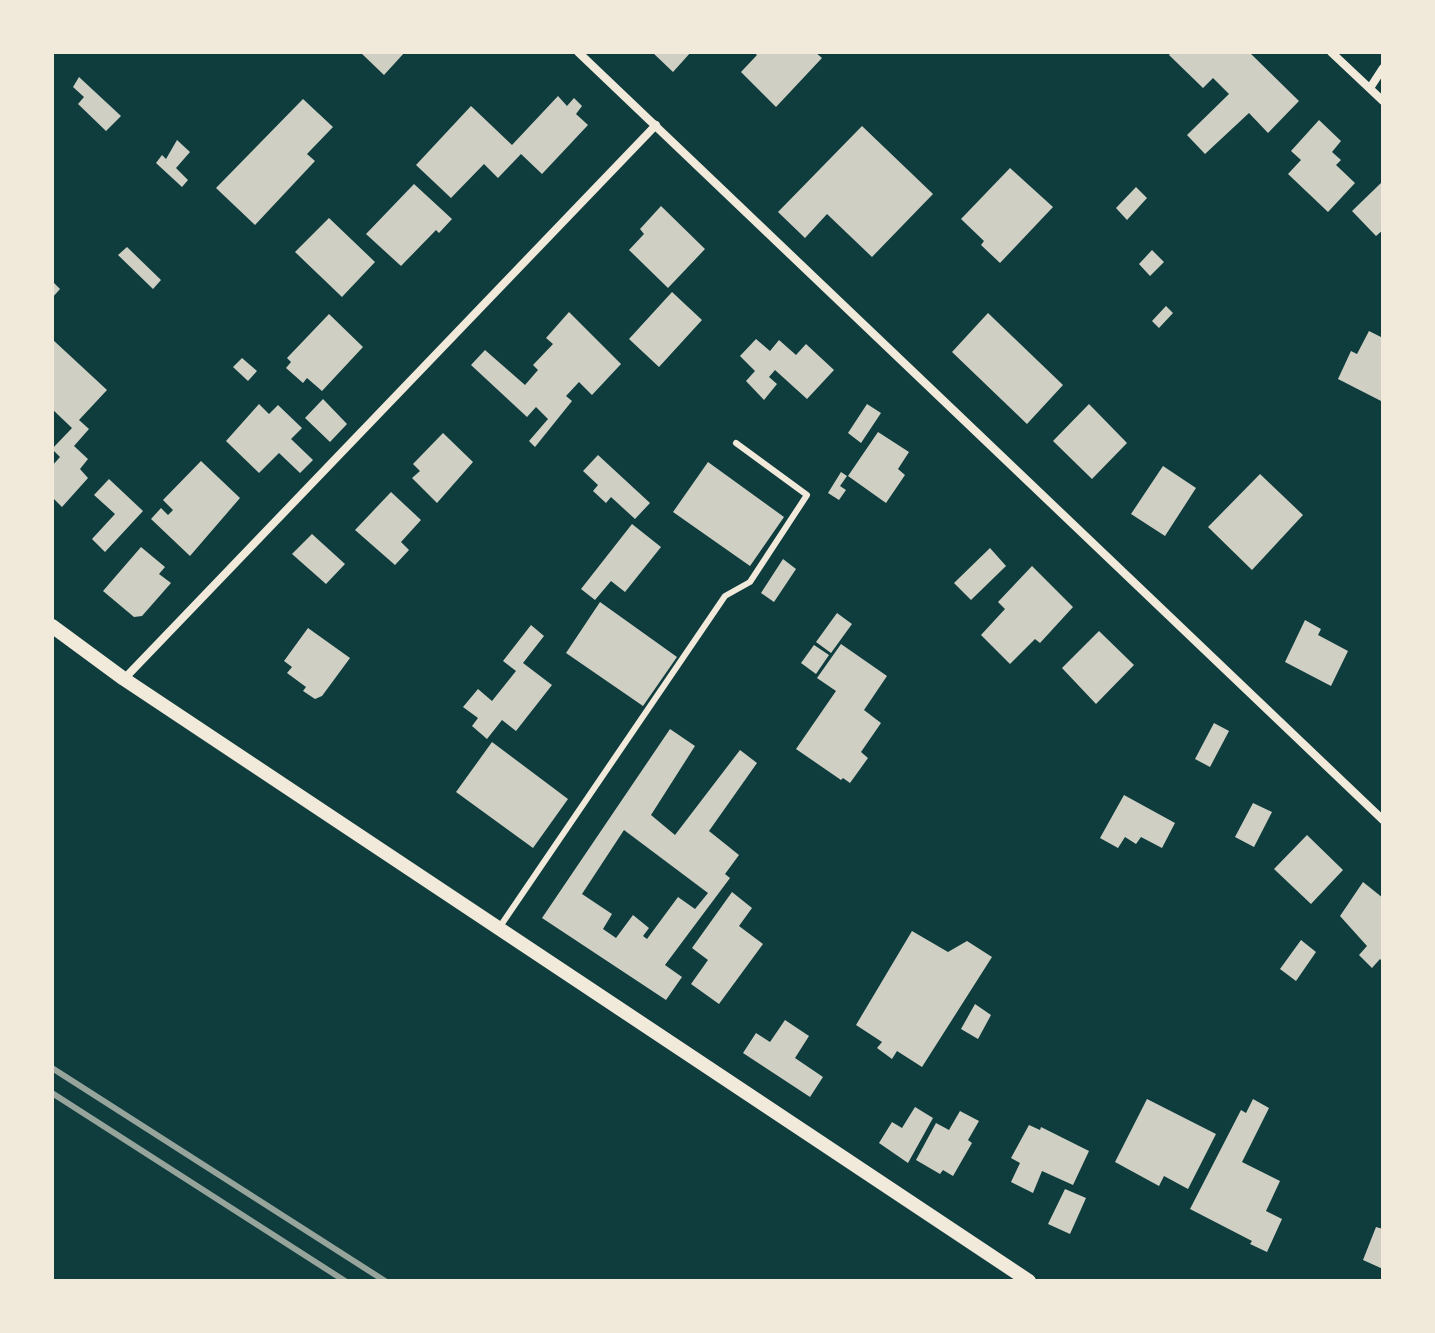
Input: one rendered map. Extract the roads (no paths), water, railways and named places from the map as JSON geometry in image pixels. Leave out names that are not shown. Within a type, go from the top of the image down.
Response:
[{"type":"street","points":[[578,52],[1383,820]]},
{"type":"street","points":[[1331,52],[1383,101]]},
{"type":"street","points":[[1370,88],[1383,68]]},
{"type":"street","points":[[124,679],[656,125]]},
{"type":"street","points":[[52,626],[124,679],[1029,1281]]},
{"type":"lane","points":[[499,928],[725,596],[750,582],[807,495],[736,443]]},
{"type":"railway","points":[[52,1068],[385,1281]]},
{"type":"railway","points":[[52,1093],[345,1281]]}]
